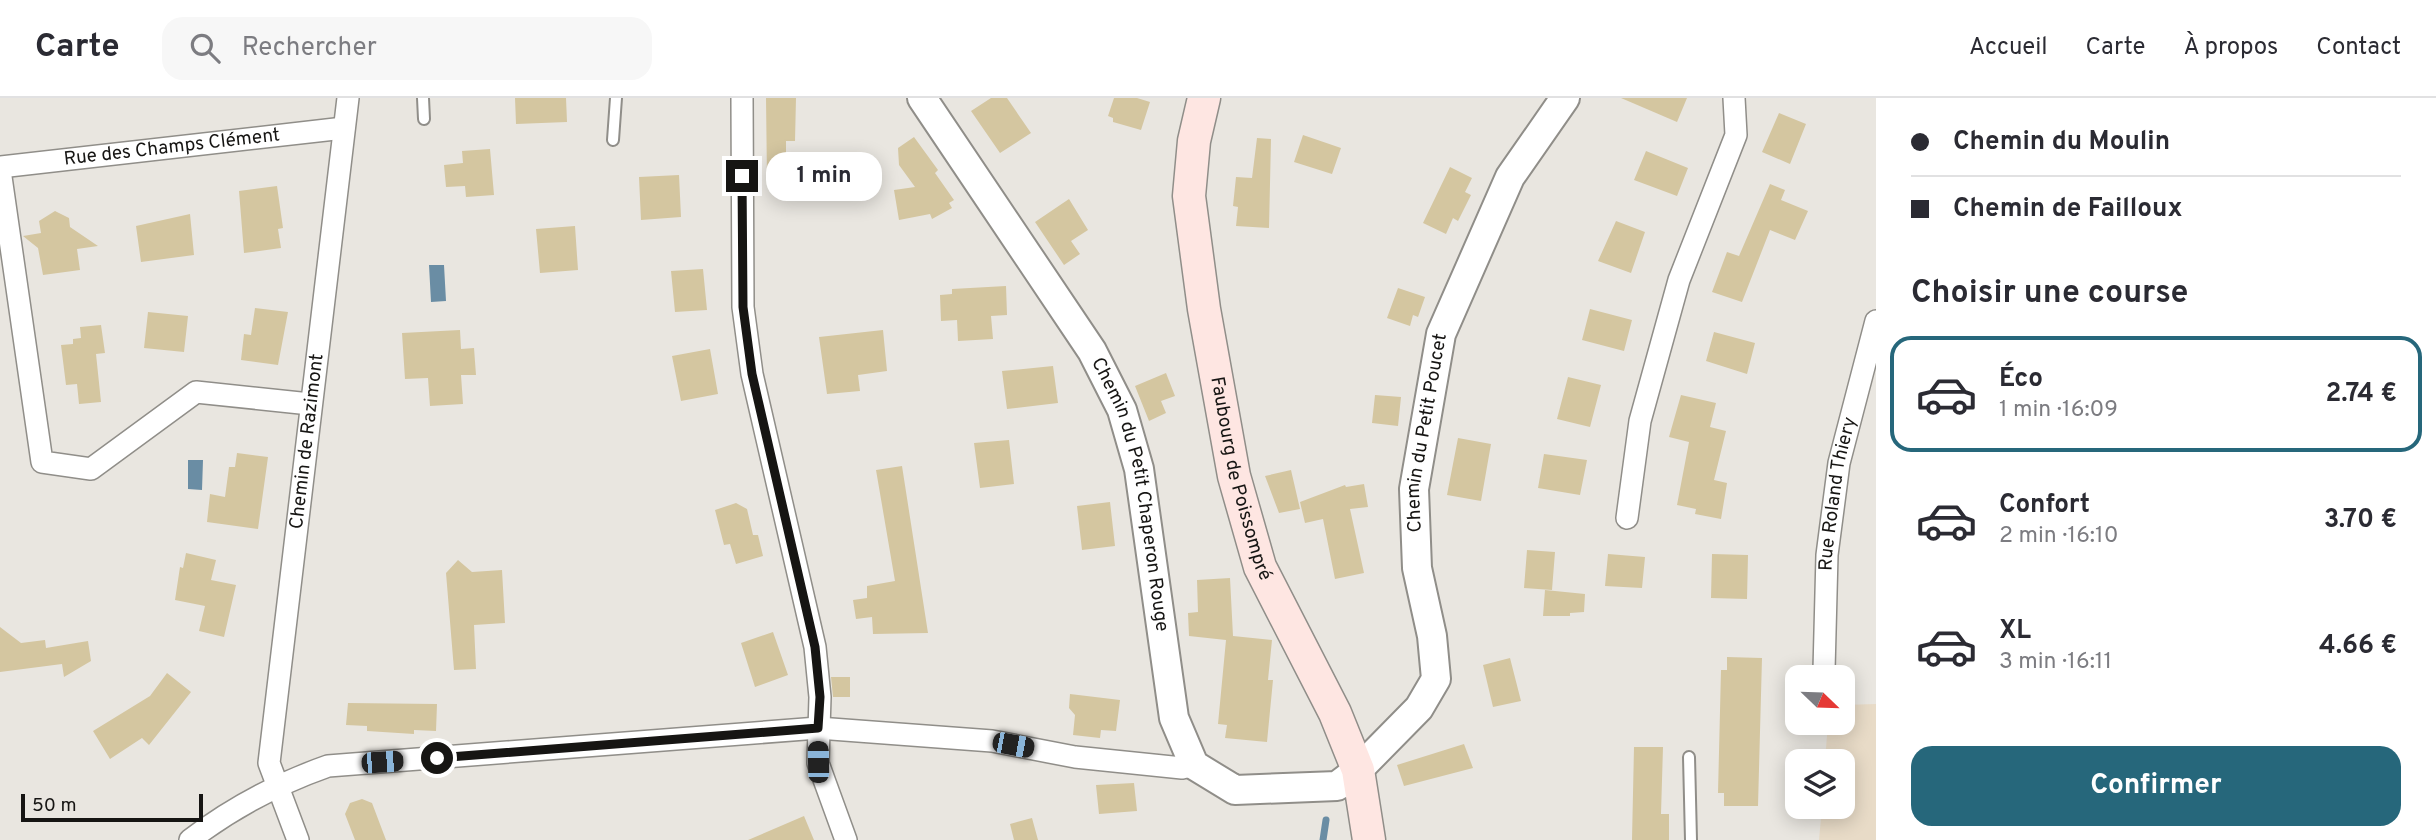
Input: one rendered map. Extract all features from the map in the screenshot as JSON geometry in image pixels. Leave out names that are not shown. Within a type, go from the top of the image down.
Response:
[{"type":"main road","name":"Faubourg de Poissompré","points":[[1203,98],[1194,141],[1189,196],[1204,309],[1234,476],[1260,567],[1335,713],[1358,769],[1369,840]]},
{"type":"street","name":"Chemin de Razimont","points":[[298,840],[275,785],[269,763],[348,98]]},
{"type":"street","points":[[742,98],[743,307],[752,374],[815,647],[820,697],[818,762],[846,840]]},
{"type":"street","name":"Chemin du Petit Chaperon Rouge","points":[[922,98],[1092,351],[1122,410],[1139,469],[1174,718],[1194,765]]},
{"type":"street","name":"Chemin du Petit Poucet","points":[[1358,769],[1419,708],[1436,679],[1432,636],[1417,568],[1414,489],[1441,334],[1510,177],[1565,98]]},
{"type":"street","points":[[1627,518],[1640,421],[1679,280],[1736,135],[1734,98]]},
{"type":"street","name":"Rue des Champs Clément","points":[[310,404],[196,392],[91,469],[42,462],[0,168],[344,128]]},
{"type":"street","name":"Rue Roland Thiery","points":[[1824,665],[1827,555],[1839,463],[1876,321]]},
{"type":"street","points":[[190,840],[219,818],[275,785],[328,766],[818,728],[992,741],[1102,760],[1182,768],[1194,765],[1235,790],[1337,786],[1358,769]]},
{"type":"lane","points":[[423,98],[424,119]]},
{"type":"lane","points":[[613,140],[616,98]]},
{"type":"lane","points":[[1689,757],[1691,840]]},
{"type":"shaded area","points":[[1876,704],[1876,840],[1819,840],[1821,819],[1855,819],[1855,749],[1826,749],[1827,735],[1855,735],[1855,705]]},
{"type":"water","points":[[429,265],[444,265],[446,301],[431,302]]},
{"type":"water","points":[[188,460],[203,460],[202,490],[188,489]]},
{"type":"building","points":[[515,98],[566,98],[567,122],[516,124]]},
{"type":"building","points":[[766,98],[796,98],[795,141],[786,141],[786,179],[767,180]]},
{"type":"building","points":[[991,98],[1007,98],[1031,133],[1000,153],[971,111]]},
{"type":"building","points":[[1114,98],[1137,98],[1150,102],[1141,130],[1113,122],[1113,118],[1108,116]]},
{"type":"building","points":[[1621,98],[1687,98],[1677,122]]},
{"type":"building","points":[[1779,113],[1806,124],[1790,164],[1762,152]]},
{"type":"building","points":[[1303,135],[1341,148],[1332,174],[1294,162]]},
{"type":"building","points":[[914,137],[938,170],[935,173],[954,200],[949,203],[952,208],[932,219],[930,214],[899,220],[894,190],[915,187],[899,165],[898,148]]},
{"type":"building","points":[[1257,138],[1271,139],[1269,228],[1236,226],[1238,207],[1233,206],[1236,177],[1252,178]]},
{"type":"building","points":[[490,149],[494,195],[466,197],[465,186],[446,187],[444,165],[463,163],[462,151]]},
{"type":"building","points":[[1646,151],[1688,168],[1677,196],[1634,180]]},
{"type":"building","points":[[1450,167],[1472,178],[1465,192],[1471,195],[1458,221],[1453,218],[1446,234],[1423,223]]},
{"type":"building","points":[[679,175],[681,217],[641,220],[639,177]]},
{"type":"building","points":[[1770,184],[1785,190],[1781,200],[1808,211],[1795,240],[1770,230],[1742,302],[1712,292],[1727,252],[1739,256]]},
{"type":"building","points":[[277,186],[283,228],[278,229],[281,248],[244,253],[239,191]]},
{"type":"building","points":[[1069,199],[1088,230],[1071,241],[1080,254],[1064,265],[1035,222]]},
{"type":"building","points":[[55,211],[69,218],[70,227],[98,246],[77,249],[80,270],[43,275],[38,248],[23,236],[41,233],[39,221]]},
{"type":"building","points":[[190,214],[194,255],[141,262],[136,226]]},
{"type":"building","points":[[1616,221],[1645,232],[1631,273],[1598,261]]},
{"type":"building","points":[[575,226],[578,270],[540,273],[536,229]]},
{"type":"building","points":[[703,269],[707,310],[675,312],[671,271]]},
{"type":"building","points":[[1006,286],[1007,315],[991,316],[993,339],[958,341],[957,320],[941,321],[940,295],[952,294],[952,289]]},
{"type":"building","points":[[1398,288],[1425,297],[1418,317],[1413,315],[1410,326],[1387,318]]},
{"type":"building","points":[[255,308],[288,312],[278,365],[241,360],[244,334],[251,335]]},
{"type":"building","points":[[1590,309],[1632,320],[1624,351],[1582,340]]},
{"type":"building","points":[[148,312],[188,316],[184,352],[144,348]]},
{"type":"building","points":[[101,325],[105,353],[96,354],[101,402],[79,404],[77,384],[66,385],[61,345],[73,344],[73,339],[81,338],[80,327]]},
{"type":"building","points":[[460,330],[461,349],[474,348],[476,375],[461,375],[463,404],[430,406],[428,378],[405,379],[402,333]]},
{"type":"building","points":[[883,330],[887,371],[858,375],[860,391],[827,394],[819,337]]},
{"type":"building","points":[[1714,332],[1755,343],[1747,374],[1706,361]]},
{"type":"building","points":[[710,349],[718,394],[681,401],[672,356]]},
{"type":"building","points":[[1053,366],[1058,403],[1007,409],[1002,371]]},
{"type":"building","points":[[1166,373],[1175,396],[1161,401],[1166,413],[1149,421],[1135,386]]},
{"type":"building","points":[[1568,377],[1601,385],[1590,427],[1557,419]]},
{"type":"building","points":[[1375,395],[1401,397],[1398,426],[1372,423]]},
{"type":"building","points":[[1681,395],[1716,403],[1710,427],[1726,431],[1714,480],[1727,483],[1721,519],[1695,514],[1696,509],[1677,505],[1689,442],[1669,437]]},
{"type":"building","points":[[1458,438],[1491,444],[1481,501],[1447,495]]},
{"type":"building","points":[[1009,440],[1014,484],[980,488],[974,443]]},
{"type":"building","points":[[237,453],[268,457],[258,529],[207,522],[210,494],[225,497],[229,467],[235,467]]},
{"type":"building","points":[[1544,454],[1587,460],[1580,495],[1538,488]]},
{"type":"building","points":[[902,466],[928,633],[873,634],[872,617],[856,619],[853,600],[867,598],[867,586],[895,581],[876,470]]},
{"type":"building","points":[[1291,470],[1300,509],[1279,513],[1265,476]]},
{"type":"building","points":[[1364,484],[1368,507],[1350,509],[1364,573],[1335,579],[1323,519],[1305,523],[1300,502],[1345,485]]},
{"type":"building","points":[[1110,502],[1115,546],[1082,550],[1077,506]]},
{"type":"building","points":[[736,503],[747,509],[753,535],[758,535],[763,556],[736,564],[730,544],[724,545],[715,510]]},
{"type":"building","points":[[1527,550],[1555,552],[1552,590],[1524,588]]},
{"type":"building","points":[[186,553],[216,560],[211,580],[236,585],[224,637],[199,631],[205,606],[175,600],[180,567],[183,568]]},
{"type":"building","points":[[1608,554],[1645,557],[1642,588],[1605,586]]},
{"type":"building","points":[[1712,554],[1748,555],[1747,599],[1711,598]]},
{"type":"building","points":[[458,560],[472,572],[502,570],[505,623],[474,625],[476,669],[454,670],[446,573]]},
{"type":"building","points":[[1230,578],[1233,636],[1272,640],[1268,680],[1273,680],[1267,742],[1225,738],[1227,725],[1218,724],[1226,640],[1189,636],[1188,613],[1198,612],[1197,580]]},
{"type":"building","points":[[1545,590],[1585,594],[1584,612],[1570,613],[1570,616],[1543,616]]},
{"type":"building","points":[[0,627],[21,643],[45,640],[46,648],[88,641],[91,661],[64,677],[62,664],[0,672]]},
{"type":"building","points":[[773,632],[788,675],[755,687],[741,643]]},
{"type":"building","points":[[1727,657],[1762,658],[1758,806],[1724,806],[1724,793],[1718,793],[1721,670],[1727,670]]},
{"type":"building","points":[[1510,658],[1521,701],[1493,707],[1483,665]]},
{"type":"building","points":[[167,673],[191,692],[149,745],[142,738],[110,759],[93,731],[150,696]]},
{"type":"building","points":[[831,677],[850,677],[850,697],[833,697]]},
{"type":"building","points":[[1070,694],[1120,700],[1116,731],[1101,730],[1100,738],[1073,735],[1075,715],[1069,708]]},
{"type":"building","points":[[348,703],[437,704],[436,731],[414,730],[414,734],[367,731],[367,726],[346,725]]},
{"type":"building","points":[[1464,744],[1473,768],[1404,786],[1397,765]]},
{"type":"building","points":[[1634,747],[1663,747],[1661,814],[1669,814],[1669,840],[1632,840]]},
{"type":"building","points":[[1134,783],[1137,811],[1099,814],[1096,785]]},
{"type":"building","points":[[362,799],[372,803],[386,840],[355,840],[345,814],[350,803]]},
{"type":"building","points":[[804,816],[814,840],[748,840]]},
{"type":"building","points":[[1032,818],[1038,840],[1014,840],[1010,824]]},
{"type":"waterway","points":[[1323,840],[1326,820]]},
{"type":"route","points":[[437,758],[818,728],[820,697],[815,647],[752,374],[743,307],[742,176]]}]
